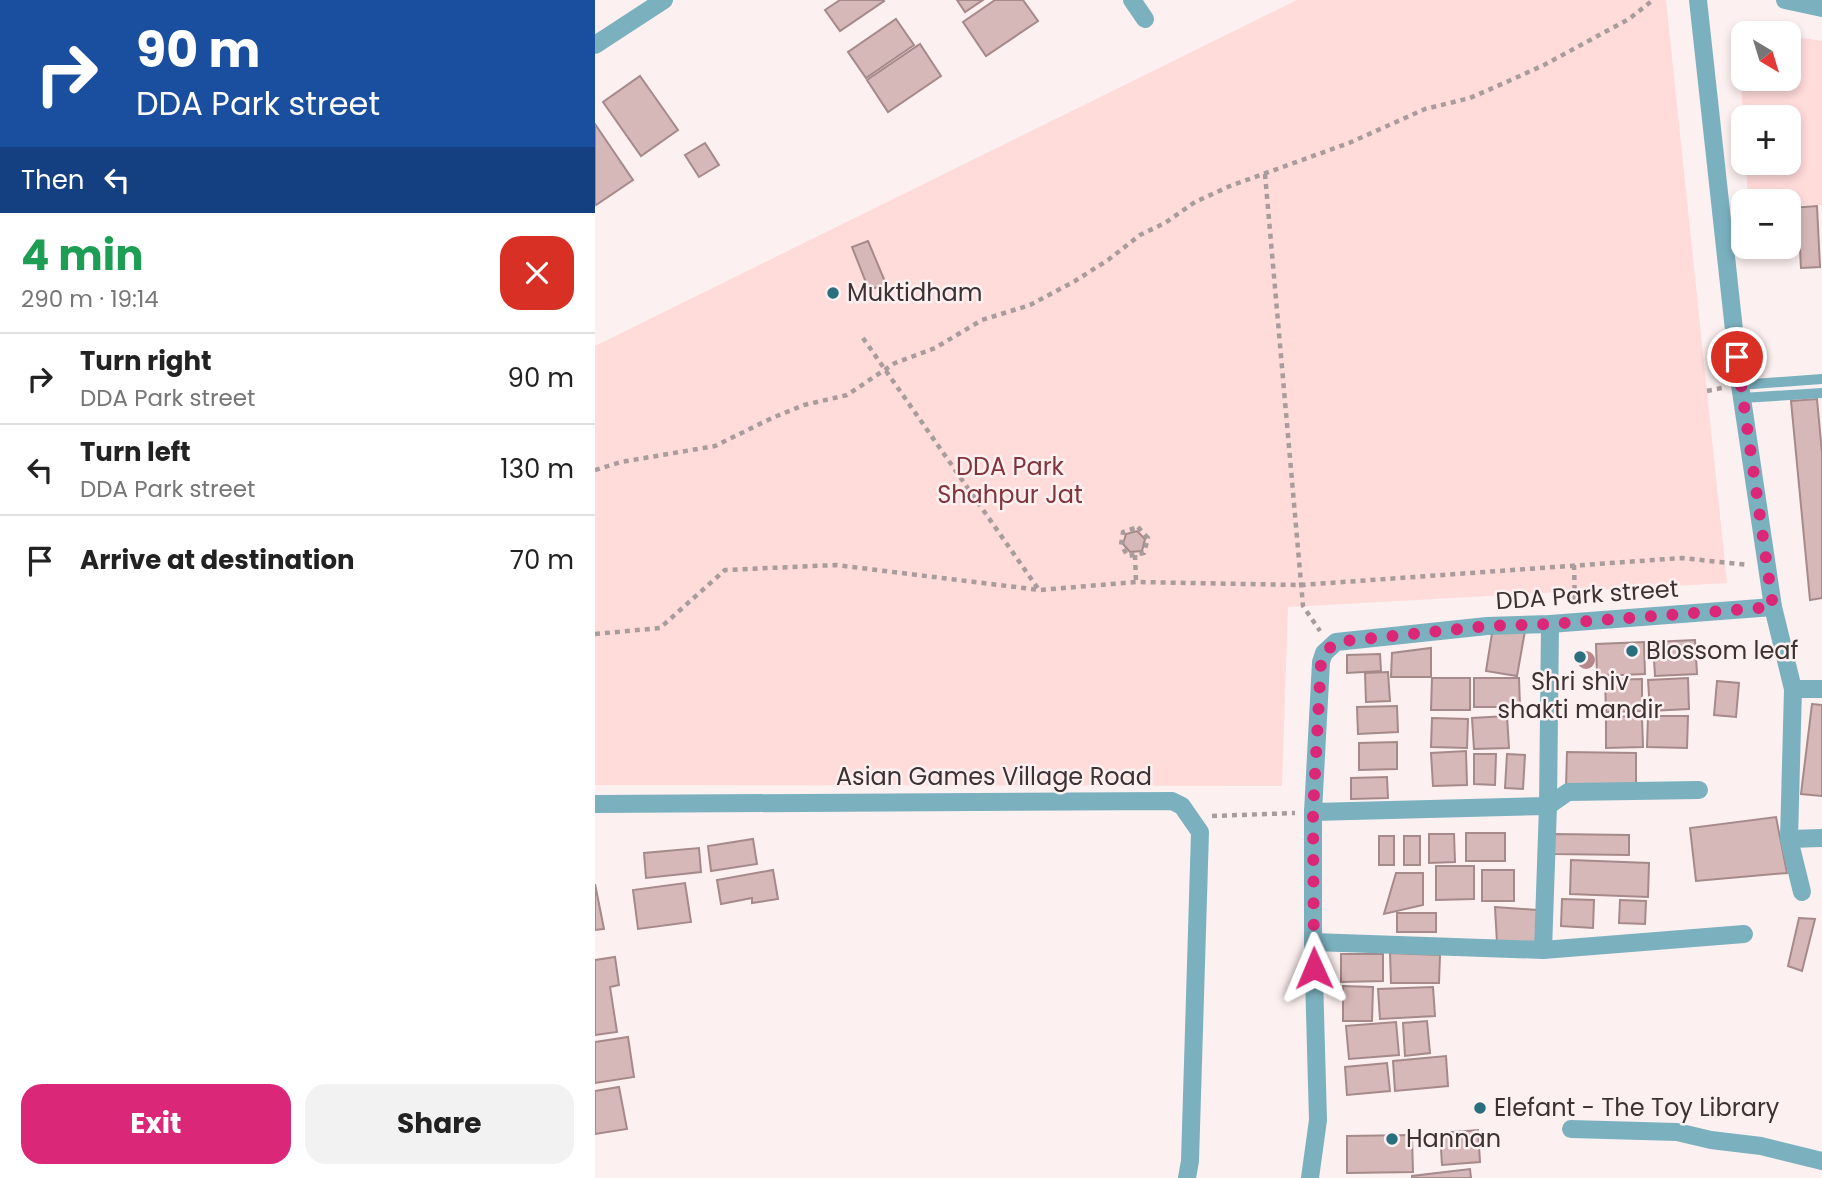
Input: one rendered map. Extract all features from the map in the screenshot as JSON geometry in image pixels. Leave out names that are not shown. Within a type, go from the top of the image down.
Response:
[{"type":"street","points":[[596,43],[664,0]]},
{"type":"street","points":[[1132,0],[1145,19]]},
{"type":"street","points":[[1698,0],[1741,391],[1766,567],[1793,689],[1789,839],[1802,892]]},
{"type":"street","points":[[1785,0],[1822,8]]},
{"type":"street","name":"DDA Park street","points":[[1330,646],[1336,642],[1487,626],[1550,624],[1773,607]]},
{"type":"street","points":[[1543,950],[1550,624]]},
{"type":"street","points":[[1310,1178],[1318,1120],[1313,942],[1313,812],[1321,662],[1330,646]]},
{"type":"street","points":[[1793,689],[1822,689]]},
{"type":"street","points":[[1313,812],[1548,806],[1568,792],[1699,790]]},
{"type":"street","name":"Asian Games Village Road","points":[[595,804],[1172,801],[1182,806],[1191,817]]},
{"type":"street","points":[[1187,1178],[1190,1161],[1200,832],[1191,817]]},
{"type":"street","points":[[1789,839],[1822,838]]},
{"type":"street","points":[[1313,942],[1543,950],[1744,934]]},
{"type":"street","points":[[1571,1129],[1677,1132],[1711,1140],[1761,1146],[1822,1161]]},
{"type":"lane","points":[[1741,391],[1822,379]]},
{"type":"lane","points":[[1741,391],[1822,393]]},
{"type":"path","points":[[595,470],[621,462],[715,446],[804,405],[847,395],[895,363],[935,348],[982,320],[1030,305],[1075,281],[1140,235],[1165,223],[1195,202],[1230,186],[1349,143],[1425,108],[1470,98],[1511,80],[1629,19],[1653,0]]},
{"type":"path","points":[[1265,174],[1303,606],[1330,646]]},
{"type":"path","points":[[863,338],[1040,590]]},
{"type":"path","points":[[1138,527],[1148,538],[1144,554],[1135,555],[1128,556],[1121,545],[1123,532],[1138,527]]},
{"type":"path","points":[[1135,555],[1136,582]]},
{"type":"path","points":[[595,634],[660,628],[725,570],[836,565],[1040,590],[1136,582],[1301,585],[1682,558],[1766,567]]},
{"type":"path","points":[[1574,565],[1575,622]]},
{"type":"path","points":[[1191,817],[1293,813]]},
{"type":"green space","name":"DDA Park Shahpur Jat","points":[[1297,0],[1666,0],[1727,583],[1288,607],[1282,786],[595,785],[595,346]]},
{"type":"green space","points":[[1801,38],[1822,41],[1822,205],[1801,205],[1801,189],[1747,189],[1747,175],[1801,175],[1801,105],[1742,105],[1742,91],[1801,91]]},
{"type":"building","points":[[840,0],[884,1],[840,31],[825,10]]},
{"type":"building","points":[[957,0],[983,0],[965,12]]},
{"type":"building","points":[[995,0],[1023,0],[1038,21],[986,56],[963,22]]},
{"type":"building","points":[[896,19],[914,45],[866,78],[848,52]]},
{"type":"building","points":[[920,44],[941,76],[888,112],[867,80]]},
{"type":"building","points":[[640,76],[678,130],[641,156],[603,102]]},
{"type":"building","points":[[595,124],[633,180],[596,205],[595,203]]},
{"type":"building","points":[[705,143],[719,165],[699,177],[685,155]]},
{"type":"building","points":[[1817,206],[1820,267],[1801,268],[1801,207]]},
{"type":"building","points":[[868,241],[886,284],[869,290],[852,247]]},
{"type":"building","points":[[1817,399],[1822,453],[1822,598],[1810,600],[1791,401]]},
{"type":"building","points":[[1137,531],[1145,539],[1142,551],[1130,552],[1123,544],[1126,534]]},
{"type":"building","points":[[1493,627],[1525,631],[1517,676],[1486,671]]},
{"type":"building","points":[[1695,640],[1697,674],[1655,676],[1653,642]]},
{"type":"building","points":[[1644,642],[1645,674],[1597,676],[1596,644]]},
{"type":"building","points":[[1431,648],[1431,677],[1391,677],[1392,653]]},
{"type":"building","points":[[1380,654],[1381,671],[1347,673],[1347,655]]},
{"type":"building","points":[[1388,672],[1390,701],[1366,702],[1365,673]]},
{"type":"building","points":[[1432,678],[1470,678],[1470,710],[1431,710]]},
{"type":"building","points":[[1474,678],[1519,678],[1520,707],[1474,707]]},
{"type":"building","points":[[1688,678],[1689,709],[1650,711],[1648,680]]},
{"type":"building","points":[[1642,679],[1642,711],[1606,712],[1605,680]]},
{"type":"building","points":[[1717,681],[1739,683],[1736,717],[1714,715]]},
{"type":"building","points":[[1812,704],[1822,705],[1822,796],[1801,794]]},
{"type":"building","points":[[1397,706],[1398,732],[1358,734],[1357,707]]},
{"type":"building","points":[[1507,716],[1509,748],[1474,749],[1472,718]]},
{"type":"building","points":[[1642,716],[1643,747],[1606,748],[1606,717]]},
{"type":"building","points":[[1648,716],[1688,716],[1687,748],[1647,747]]},
{"type":"building","points":[[1432,718],[1468,719],[1467,748],[1431,747]]},
{"type":"building","points":[[1397,742],[1397,769],[1359,770],[1359,743]]},
{"type":"building","points":[[1466,751],[1467,785],[1433,786],[1431,753]]},
{"type":"building","points":[[1567,752],[1636,753],[1636,787],[1566,787]]},
{"type":"building","points":[[1474,754],[1496,754],[1495,785],[1474,784]]},
{"type":"building","points":[[1507,754],[1525,755],[1523,789],[1505,788]]},
{"type":"building","points":[[1387,777],[1388,798],[1351,799],[1351,778]]},
{"type":"building","points":[[1776,817],[1787,873],[1696,881],[1690,828]]},
{"type":"building","points":[[1466,833],[1505,833],[1505,861],[1466,861]]},
{"type":"building","points":[[1429,834],[1454,834],[1455,862],[1429,863]]},
{"type":"building","points":[[1554,834],[1629,835],[1629,855],[1554,854]]},
{"type":"building","points":[[1379,836],[1394,836],[1394,865],[1379,865]]},
{"type":"building","points":[[1404,836],[1420,836],[1420,865],[1404,865]]},
{"type":"building","points":[[753,839],[757,864],[711,871],[708,846]]},
{"type":"building","points":[[699,848],[701,872],[646,878],[644,853]]},
{"type":"building","points":[[1571,860],[1649,863],[1648,897],[1570,894]]},
{"type":"building","points":[[1436,866],[1474,866],[1474,899],[1436,900]]},
{"type":"building","points":[[773,870],[778,899],[752,903],[752,898],[721,904],[717,880]]},
{"type":"building","points":[[1482,870],[1514,870],[1514,901],[1482,901]]},
{"type":"building","points":[[1396,873],[1423,873],[1423,905],[1384,914]]},
{"type":"building","points":[[685,883],[691,922],[638,929],[633,890]]},
{"type":"building","points":[[595,884],[604,929],[595,930]]},
{"type":"building","points":[[1562,899],[1594,900],[1593,928],[1561,926]]},
{"type":"building","points":[[1620,900],[1646,901],[1645,924],[1619,923]]},
{"type":"building","points":[[1495,907],[1537,910],[1538,943],[1497,943]]},
{"type":"building","points":[[1397,913],[1436,913],[1436,932],[1397,932]]},
{"type":"building","points":[[1799,918],[1815,919],[1802,971],[1788,966]]},
{"type":"building","points":[[1390,953],[1440,955],[1439,983],[1391,983]]},
{"type":"building","points":[[1341,954],[1383,954],[1383,981],[1341,982]]},
{"type":"building","points":[[615,957],[619,985],[610,987],[617,1032],[595,1035],[595,960]]},
{"type":"building","points":[[1343,986],[1373,987],[1372,1021],[1343,1021]]},
{"type":"building","points":[[1433,987],[1435,1016],[1380,1019],[1378,989]]},
{"type":"building","points":[[1427,1021],[1430,1053],[1405,1056],[1403,1023]]},
{"type":"building","points":[[1396,1022],[1399,1055],[1349,1059],[1346,1026]]},
{"type":"building","points":[[628,1037],[634,1077],[595,1083],[595,1042]]},
{"type":"building","points":[[1446,1056],[1448,1086],[1395,1091],[1393,1061]]},
{"type":"building","points":[[1387,1063],[1390,1091],[1347,1095],[1345,1067]]},
{"type":"building","points":[[619,1087],[627,1129],[595,1134],[595,1091]]},
{"type":"building","points":[[1478,1130],[1480,1162],[1442,1165],[1440,1133]]},
{"type":"building","points":[[1412,1135],[1413,1172],[1347,1173],[1347,1136]]},
{"type":"building","points":[[1470,1169],[1471,1178],[1412,1178],[1412,1176]]},
{"type":"place","name":"Muktidham","points":[[833,293]]},
{"type":"place","name":"Blossom leaf","points":[[1632,651]]},
{"type":"place","name":"Shri shiv shakti mandir","points":[[1580,657]]},
{"type":"place","name":"Elefant - The Toy Library","points":[[1480,1108]]},
{"type":"place","name":"Hannan","points":[[1392,1139]]},
{"type":"route","points":[[1314,968],[1313,812],[1321,662],[1330,646],[1336,642],[1487,626],[1550,624],[1773,607],[1737,357]]}]
